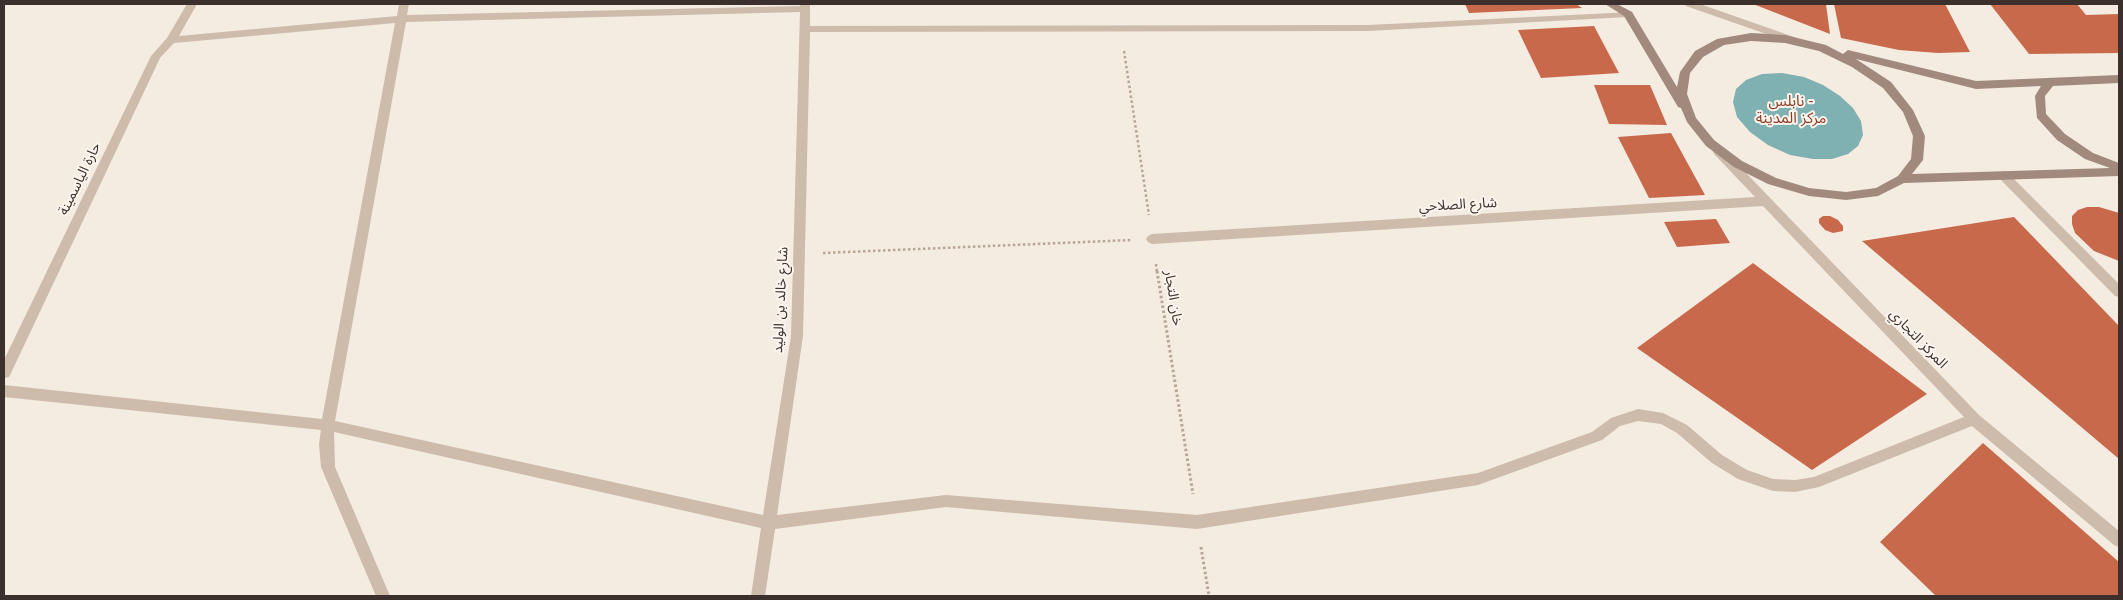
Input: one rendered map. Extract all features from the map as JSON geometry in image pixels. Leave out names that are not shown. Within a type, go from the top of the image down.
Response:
[{"type":"main road","points":[[1610,4],[1628,14],[1691,119],[1710,143],[1738,164],[1763,177],[1809,192],[1846,196],[1878,192],[1902,180],[2119,172]]},
{"type":"main road","points":[[1691,119],[1682,94],[1685,72],[1699,54],[1721,42],[1751,37],[1785,39],[1976,85],[2119,80]]},
{"type":"main road","points":[[1807,45],[1822,48],[1856,64],[1886,86],[1908,110],[1919,136],[1918,160],[1902,180]]},
{"type":"main road","points":[[2050,82],[2040,96],[2041,115],[2061,137],[2089,156],[2119,168]]},
{"type":"street","name":"حارة الياسمينة","points":[[4,373],[156,56],[171,40],[192,4]]},
{"type":"street","points":[[383,596],[333,482],[328,467],[327,451],[328,426],[404,4]]},
{"type":"street","points":[[1621,4],[1628,14]]},
{"type":"street","points":[[1690,4],[1807,45]]},
{"type":"street","points":[[171,40],[402,19],[805,6]]},
{"type":"street","name":"شارع خالد بن الوليد","points":[[758,596],[797,336],[805,6]]},
{"type":"street","points":[[804,28],[1368,28],[1628,14]]},
{"type":"street","name":"المركز التجاري","points":[[1710,143],[1974,418],[2119,540]]},
{"type":"street","points":[[2003,175],[2119,292]]},
{"type":"street","name":"شارع الصلاحي","points":[[1152,239],[1766,201]]},
{"type":"street","points":[[4,391],[328,426],[769,523],[946,501],[1197,522],[1478,479],[1597,436],[1616,422],[1638,415],[1663,419],[1682,430],[1717,459],[1743,475],[1774,485],[1795,486],[1814,483],[1974,418]]},
{"type":"path","name":"خان التجار","points":[[1120,28],[1209,596]]},
{"type":"path","points":[[799,254],[1152,239]]},
{"type":"water","points":[[1782,73],[1804,77],[1823,85],[1840,96],[1853,108],[1861,121],[1863,135],[1858,146],[1848,154],[1832,159],[1813,159],[1790,155],[1768,145],[1750,132],[1737,117],[1733,102],[1736,89],[1746,80],[1762,74]]},
{"type":"building","points":[[1465,4],[1576,4],[1582,8],[1469,13]]},
{"type":"building","points":[[1753,4],[1826,4],[1830,34]]},
{"type":"building","points":[[1834,4],[1945,4],[1970,52],[1938,53],[1899,50],[1841,38]]},
{"type":"building","points":[[1990,4],[2077,4],[2086,15],[2119,14],[2119,53],[2029,54]]},
{"type":"building","points":[[1594,26],[1619,73],[1541,78],[1518,30]]},
{"type":"building","points":[[1594,85],[1650,85],[1667,125],[1609,124]]},
{"type":"building","points":[[1671,133],[1705,195],[1649,198],[1618,137]]},
{"type":"building","points":[[2087,207],[2099,207],[2119,213],[2119,261],[2094,251],[2075,233],[2072,216],[2078,210]]},
{"type":"building","points":[[1823,216],[1830,216],[1838,220],[1843,226],[1843,231],[1833,233],[1825,230],[1819,223],[1819,219]]},
{"type":"building","points":[[2014,217],[2119,326],[2119,459],[1862,241]]},
{"type":"building","points":[[1716,219],[1730,243],[1677,247],[1664,222]]},
{"type":"building","points":[[1753,263],[1927,394],[1812,470],[1637,348]]},
{"type":"building","points":[[1983,443],[2119,562],[2119,596],[1936,596],[1880,542]]},
{"type":"district","name":"نابلس - مركز المدينة","points":[[1791,110]]}]
